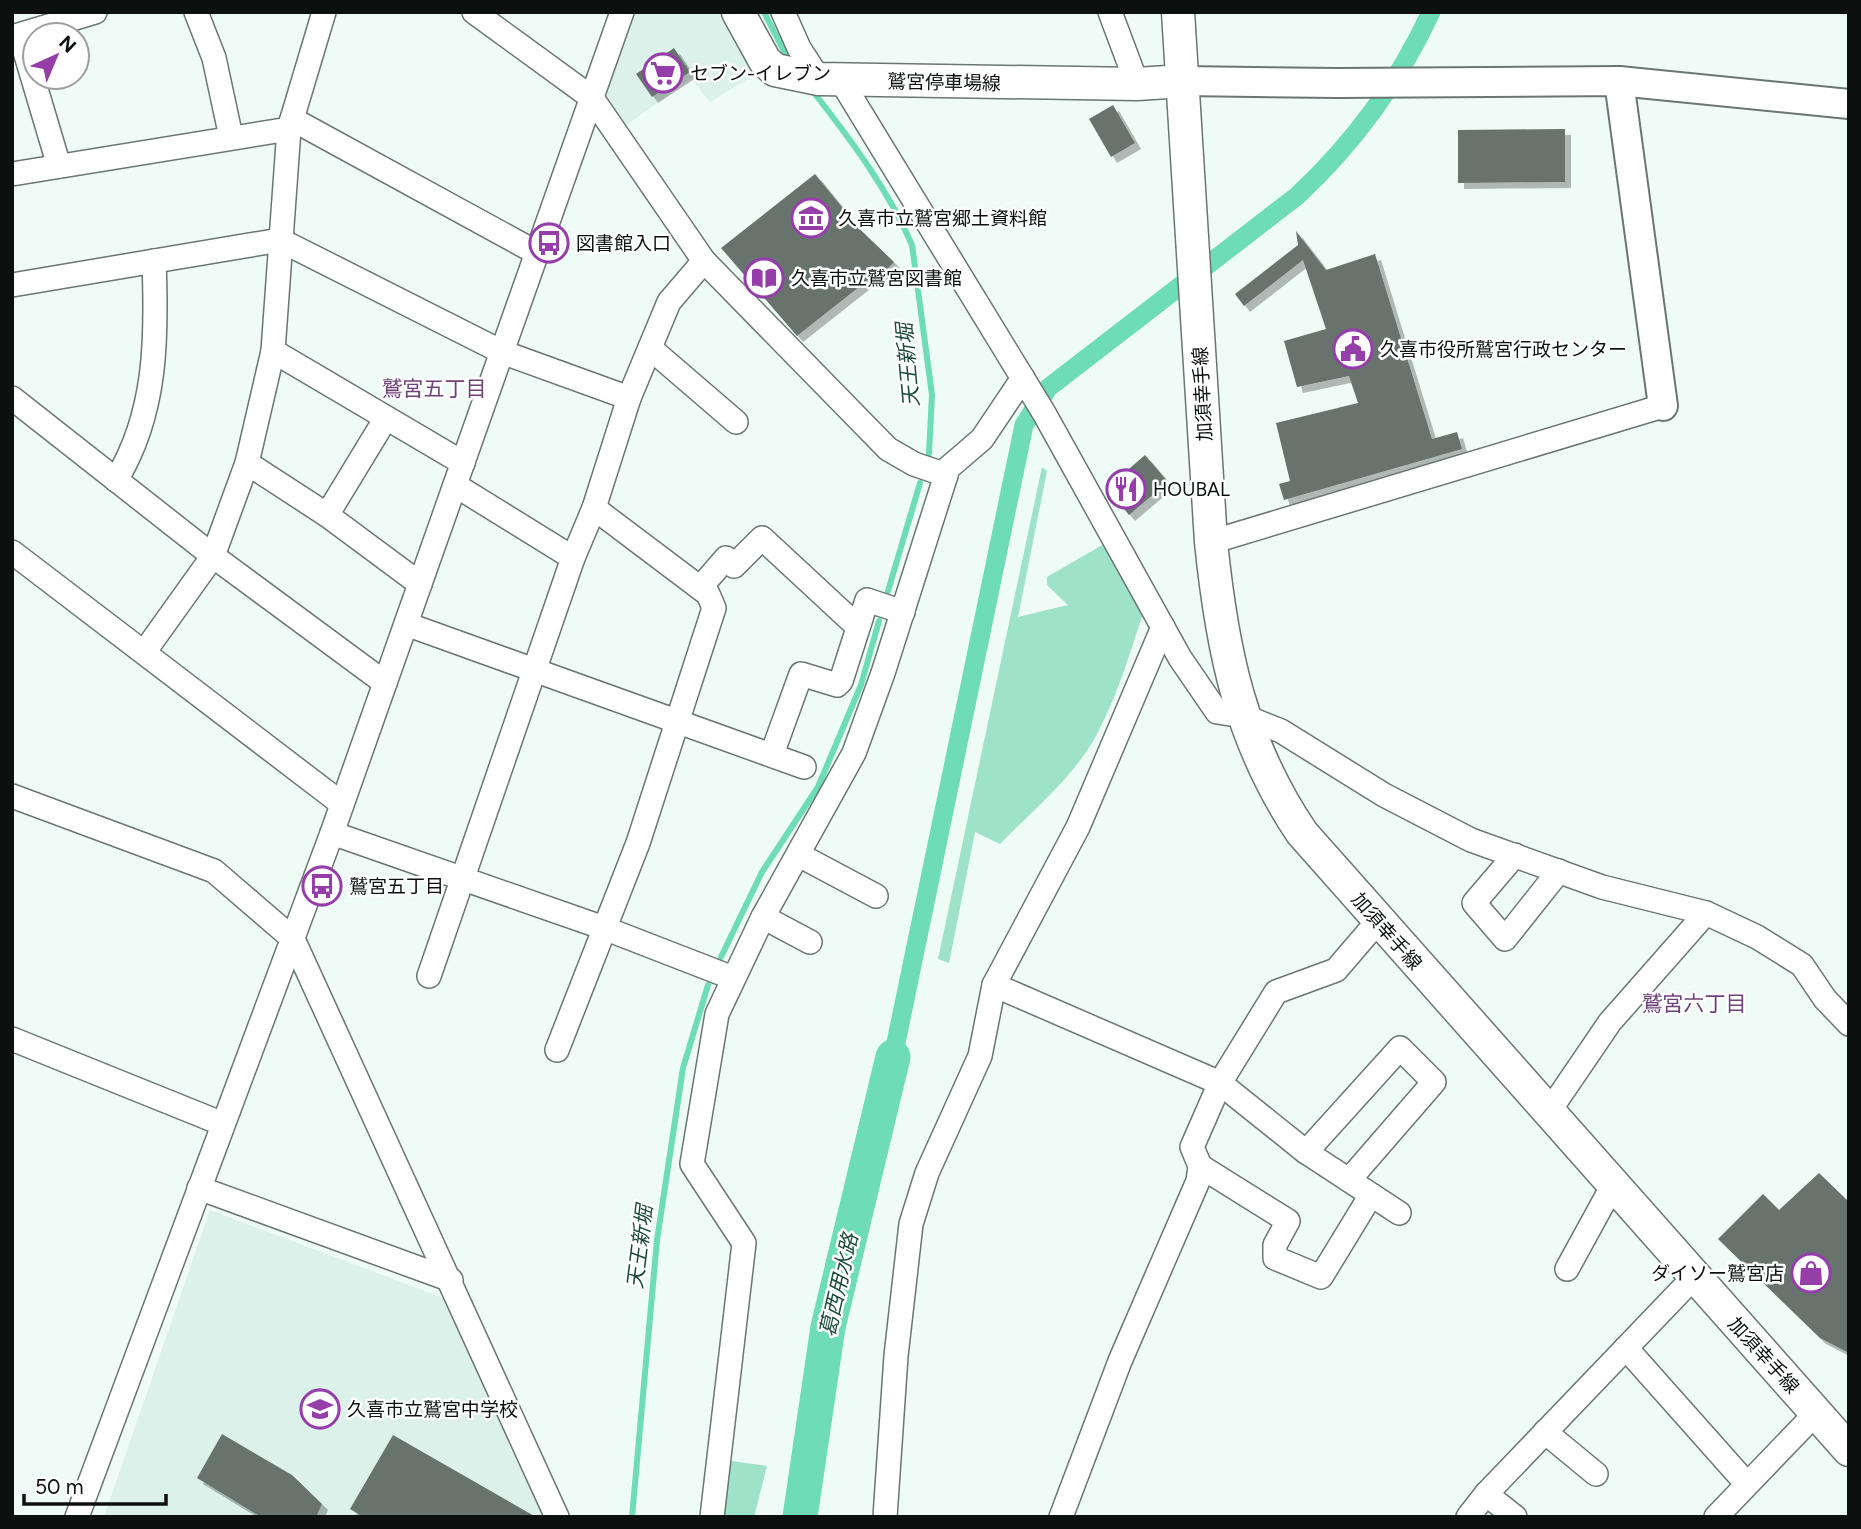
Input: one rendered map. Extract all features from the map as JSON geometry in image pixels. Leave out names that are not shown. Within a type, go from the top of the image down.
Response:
[{"type":"main road","name":"鷲宮停車場線","points":[[738,12],[765,61],[775,70],[830,79],[1137,83],[1184,80]]},
{"type":"main road","name":"加須幸手線","points":[[1178,12],[1211,542],[1218,611],[1229,670],[1256,750],[1287,811],[1302,833],[1849,1450]]},
{"type":"street","points":[[59,166],[16,36],[95,12]]},
{"type":"street","points":[[196,12],[214,58],[230,137]]},
{"type":"street","points":[[145,651],[213,556],[247,463],[273,351],[290,124],[324,12]]},
{"type":"street","points":[[474,12],[592,98],[705,261],[888,449],[914,464],[946,475]]},
{"type":"street","points":[[77,1517],[332,833],[622,12]]},
{"type":"street","points":[[783,12],[799,48],[830,79],[1044,413],[1163,627],[1217,712],[1243,716],[1281,731],[1384,794],[1471,840],[1602,887],[1706,913],[1757,937],[1802,965],[1825,999],[1849,1024]]},
{"type":"street","points":[[1110,12],[1137,83]]},
{"type":"street","points":[[1184,80],[1377,83],[1619,81],[1849,104]]},
{"type":"street","points":[[1211,542],[1663,405],[1619,81]]},
{"type":"street","points":[[12,174],[230,137],[290,124],[537,253]]},
{"type":"street","points":[[12,285],[280,240],[502,352],[629,398]]},
{"type":"street","points":[[116,480],[128,460],[148,402],[157,339],[154,261]]},
{"type":"street","points":[[429,976],[573,558],[594,508],[629,398],[669,302],[705,261]]},
{"type":"street","points":[[650,348],[736,422]]},
{"type":"street","points":[[273,351],[463,463]]},
{"type":"street","points":[[712,1517],[744,1243],[692,1164],[715,1021],[762,917],[854,753],[903,612],[947,469],[982,439],[1026,384]]},
{"type":"street","points":[[12,398],[213,556],[385,683]]},
{"type":"street","points":[[327,515],[386,418]]},
{"type":"street","points":[[247,463],[327,515],[420,584]]},
{"type":"street","points":[[455,485],[573,558]]},
{"type":"street","points":[[557,1050],[638,843],[714,607],[708,594],[594,508]]},
{"type":"street","points":[[700,588],[726,558],[734,566],[762,538],[858,627]]},
{"type":"street","points":[[12,552],[342,804]]},
{"type":"street","points":[[772,754],[801,674],[838,685],[867,600],[903,612]]},
{"type":"street","points":[[406,624],[678,719],[804,767]]},
{"type":"street","points":[[885,1517],[896,1356],[911,1224],[927,1173],[980,1056],[994,985],[1078,827],[1163,627]]},
{"type":"street","points":[[12,796],[214,871],[293,939],[557,1517]]},
{"type":"street","points":[[332,833],[604,928],[733,978]]},
{"type":"street","points":[[799,855],[876,896]]},
{"type":"street","points":[[1515,855],[1474,903],[1505,939],[1559,871]]},
{"type":"street","points":[[1548,1113],[1610,1022],[1706,913]]},
{"type":"street","points":[[762,917],[810,942]]},
{"type":"street","points":[[1061,1517],[1120,1361],[1198,1181],[1200,1166],[1192,1147],[1220,1083],[1276,992],[1336,970],[1378,921]]},
{"type":"street","points":[[994,985],[1220,1083],[1306,1152],[1399,1213]]},
{"type":"street","points":[[12,1039],[223,1124]]},
{"type":"street","points":[[1306,1152],[1400,1048],[1434,1082],[1349,1180]]},
{"type":"street","points":[[1200,1166],[1288,1222],[1275,1245],[1275,1258],[1321,1277],[1371,1195]]},
{"type":"street","points":[[1567,1269],[1613,1185]]},
{"type":"street","points":[[199,1188],[451,1280]]},
{"type":"street","points":[[1468,1517],[1486,1493],[1694,1277]]},
{"type":"street","points":[[1626,1348],[1746,1483]]},
{"type":"street","points":[[1716,1517],[1816,1413]]},
{"type":"street","points":[[1545,1432],[1596,1474]]},
{"type":"street","points":[[1486,1493],[1515,1517]]},
{"type":"shaded area","points":[[632,12],[722,12],[756,74],[710,102],[691,78],[621,129],[599,98]]},
{"type":"shaded area","name":"久喜市立鷲宮中学校","points":[[210,1210],[451,1301],[546,1517],[104,1517]]},
{"type":"green space","points":[[1042,467],[1047,471],[1018,617],[1068,605],[1047,585],[1047,577],[1104,544],[1143,613],[1111,705],[1097,734],[1077,764],[1053,792],[1000,844],[975,832],[949,963],[938,959]]},
{"type":"green space","points":[[731,1461],[767,1466],[754,1517],[720,1517],[726,1466]]},
{"type":"building","name":"セブン-イレブン","points":[[674,48],[690,72],[652,97],[636,74]]},
{"type":"building","points":[[1113,105],[1135,143],[1111,157],[1089,119]]},
{"type":"building","points":[[1565,129],[1565,182],[1458,183],[1458,130]]},
{"type":"building","points":[[815,174],[846,212],[844,214],[894,262],[877,280],[873,276],[797,336],[721,248]]},
{"type":"building","points":[[1296,231],[1326,270],[1375,254],[1432,439],[1457,432],[1462,449],[1284,500],[1279,484],[1290,481],[1276,423],[1358,403],[1349,376],[1297,387],[1284,341],[1326,329],[1303,260],[1244,306],[1235,294],[1298,245]]},
{"type":"building","points":[[1145,455],[1168,482],[1129,515],[1107,488]]},
{"type":"building","points":[[1819,1173],[1849,1202],[1849,1353],[1820,1338],[1718,1239],[1763,1194],[1779,1210]]},
{"type":"building","points":[[222,1434],[292,1475],[322,1504],[316,1517],[261,1517],[197,1478]]},
{"type":"building","points":[[393,1435],[536,1517],[363,1517],[350,1509]]},
{"type":"waterway","name":"天王新堀","points":[[764,12],[787,57]]},
{"type":"waterway","points":[[893,1057],[1024,425],[1048,388],[1297,196],[1318,176],[1373,111],[1404,63],[1431,12]]},
{"type":"waterway","name":"天王新堀","points":[[815,94],[881,186],[912,245],[932,395],[929,453]]},
{"type":"waterway","name":"天王新堀","points":[[888,591],[920,483]]},
{"type":"waterway","name":"天王新堀","points":[[721,957],[762,872],[818,787],[861,685],[879,621]]},
{"type":"waterway","name":"天王新堀","points":[[632,1517],[657,1240],[683,1068],[708,985]]},
{"type":"waterway","name":"葛西用水路","points":[[800,1517],[828,1327],[893,1057]]},
{"type":"place","name":"セブン-イレブン","points":[[663,73]]},
{"type":"place","name":"久喜市立鷲宮郷土資料館","points":[[811,218]]},
{"type":"place","name":"図書館入口","points":[[549,243]]},
{"type":"place","name":"久喜市立鷲宮図書館","points":[[764,278]]},
{"type":"place","name":"久喜市役所鷲宮行政センター","points":[[1353,349]]},
{"type":"place","name":"HOUBAL","points":[[1126,489]]},
{"type":"place","name":"鷲宮五丁目","points":[[322,886]]},
{"type":"place","name":"ダイソー鷲宮店","points":[[1811,1273]]},
{"type":"place","name":"久喜市立鷲宮中学校","points":[[320,1409]]},
{"type":"district","name":"鷲宮五丁目","points":[[434,389]]},
{"type":"district","name":"鷲宮六丁目","points":[[1694,1004]]}]
